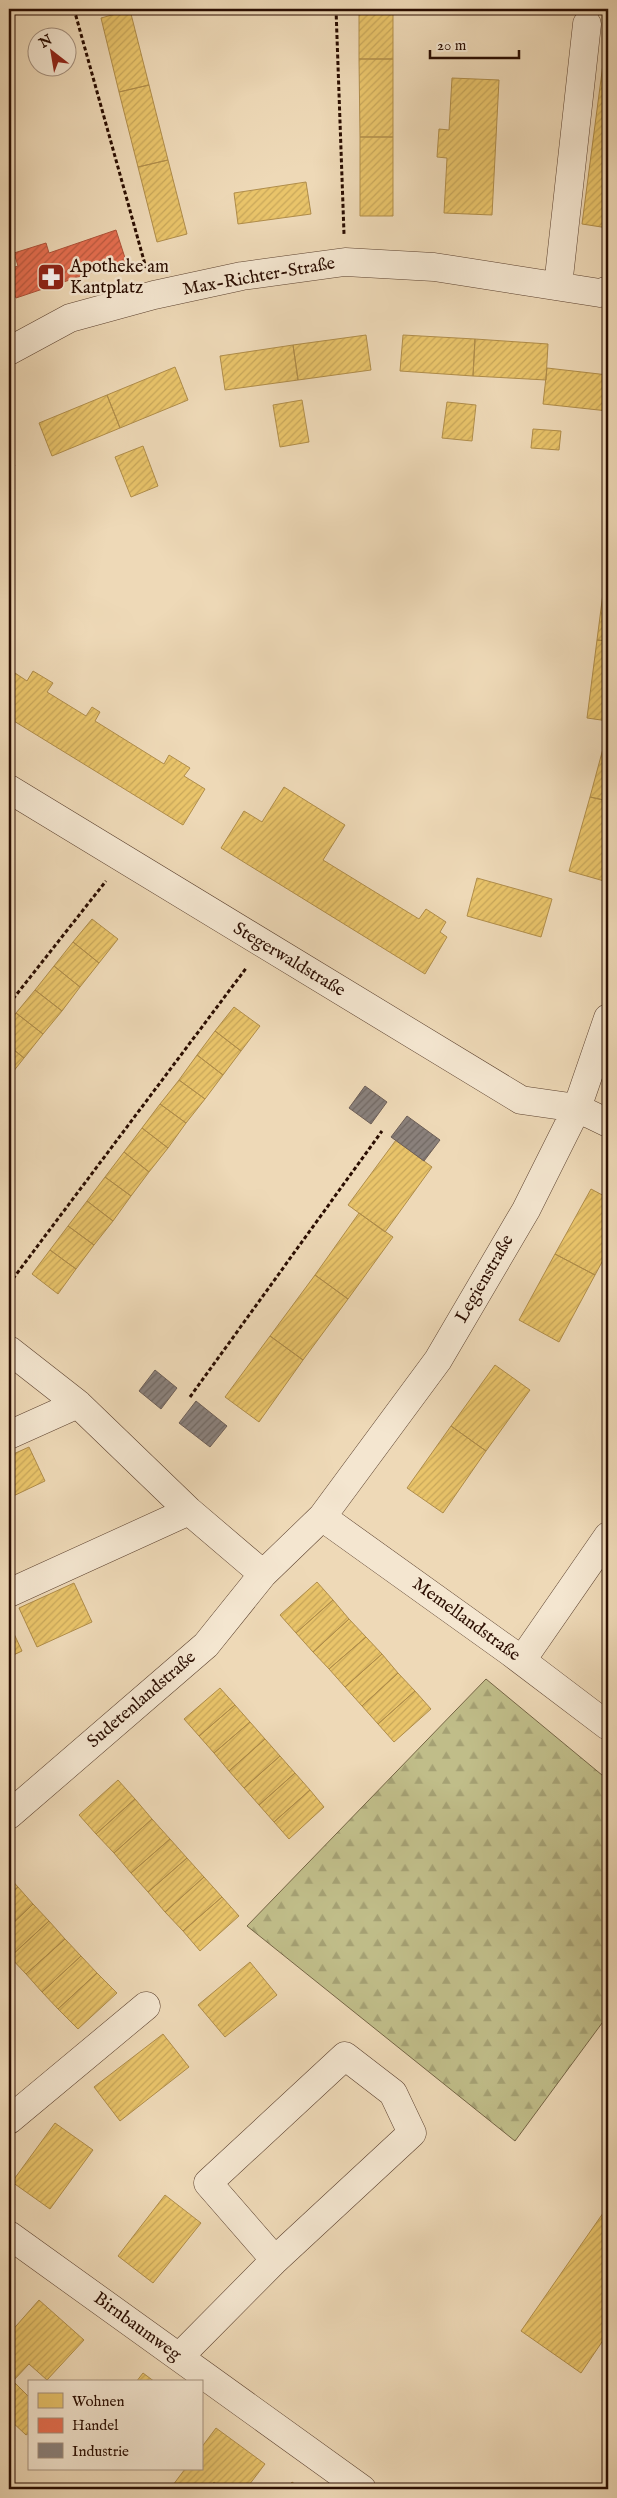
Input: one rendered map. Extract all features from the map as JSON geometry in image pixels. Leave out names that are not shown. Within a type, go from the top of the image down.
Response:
[{"type":"street","points":[[558,286],[587,24]]},
{"type":"street","name":"Max-Richter-Straße","points":[[9,351],[70,318],[242,276],[345,262],[434,267],[600,293],[608,290]]},
{"type":"street","name":"Stegerwaldstraße","points":[[9,788],[123,860],[521,1100],[578,1108]]},
{"type":"street","name":"Legienstraße","points":[[322,1518],[438,1360],[526,1210],[578,1108],[608,1018]]},
{"type":"street","points":[[578,1108],[608,1124]]},
{"type":"street","points":[[9,1350],[78,1404],[189,1511],[264,1574]]},
{"type":"street","points":[[9,1435],[78,1404]]},
{"type":"street","points":[[9,1593],[189,1511]]},
{"type":"street","name":"Sudetenlandstraße","points":[[9,1815],[206,1646],[264,1574],[322,1518]]},
{"type":"street","name":"Memellandstraße","points":[[322,1518],[522,1660],[608,1726]]},
{"type":"street","points":[[522,1660],[608,1536]]},
{"type":"street","points":[[9,2120],[146,2006]]},
{"type":"street","points":[[179,2358],[276,2260],[412,2133],[392,2093],[345,2056],[208,2182],[276,2260]]},
{"type":"street","name":"Birnbaumweg","points":[[9,2235],[362,2489]]},
{"type":"path","points":[[9,13],[17,9]]},
{"type":"path","points":[[74,9],[154,296]]},
{"type":"path","points":[[336,9],[345,262]]},
{"type":"path","points":[[9,1004],[123,860]]},
{"type":"path","points":[[9,1284],[263,944]]},
{"type":"path","points":[[190,1397],[382,1131]]},
{"type":"green space","points":[[486,1679],[608,1780],[608,2015],[515,2141],[247,1926]]},
{"type":"building: Wohnen","points":[[359,9],[393,9],[393,59],[359,59]]},
{"type":"building: Wohnen","points":[[130,10],[149,85],[119,92],[101,18]]},
{"type":"building: Wohnen","points":[[608,26],[608,228],[582,224]]},
{"type":"building: Wohnen","points":[[359,59],[393,59],[393,137],[360,137]]},
{"type":"building: Wohnen","points":[[452,78],[499,80],[492,215],[444,213],[447,158],[437,157],[439,129],[449,130]]},
{"type":"building: Wohnen","points":[[149,85],[168,160],[138,167],[119,92]]},
{"type":"building: Wohnen","points":[[360,137],[393,137],[393,216],[360,216]]},
{"type":"building: Wohnen","points":[[168,160],[187,234],[157,242],[138,167]]},
{"type":"building: Wohnen","points":[[306,182],[311,214],[238,224],[234,193]]},
{"type":"building: Wohnen","points":[[366,335],[371,370],[298,380],[293,345]]},
{"type":"building: Wohnen","points":[[403,335],[475,339],[473,376],[400,371]]},
{"type":"building: Wohnen","points":[[475,339],[548,344],[546,380],[473,376]]},
{"type":"building: Wohnen","points":[[293,345],[298,380],[225,390],[220,356]]},
{"type":"building: Wohnen","points":[[175,367],[188,400],[120,428],[107,395]]},
{"type":"building: Wohnen","points":[[547,368],[608,375],[608,411],[543,404]]},
{"type":"building: Wohnen","points":[[107,395],[120,428],[52,456],[39,423]]},
{"type":"building: Wohnen","points":[[302,400],[309,442],[280,447],[273,405]]},
{"type":"building: Wohnen","points":[[447,402],[476,405],[472,441],[442,438]]},
{"type":"building: Wohnen","points":[[533,429],[561,431],[559,450],[531,448]]},
{"type":"building: Wohnen","points":[[143,446],[158,486],[131,497],[115,457]]},
{"type":"building: Wohnen","points":[[9,456],[15,466],[9,470]]},
{"type":"building: Wohnen","points":[[608,562],[608,641],[597,640]]},
{"type":"building: Wohnen","points":[[597,640],[608,641],[608,721],[587,718]]},
{"type":"building: Wohnen","points":[[9,669],[27,681],[33,671],[53,683],[47,692],[86,716],[92,707],[100,712],[95,721],[164,764],[169,755],[190,768],[184,776],[205,789],[183,825],[9,718]]},
{"type":"building: Wohnen","points":[[608,730],[608,801],[590,797]]},
{"type":"building: Wohnen","points":[[284,787],[345,825],[323,860],[419,919],[426,909],[446,922],[440,932],[447,937],[425,974],[221,848],[244,811],[262,822]]},
{"type":"building: Wohnen","points":[[590,797],[608,801],[608,865],[604,881],[569,871]]},
{"type":"building: Wohnen","points":[[477,878],[552,899],[541,937],[467,916]]},
{"type":"building: Wohnen","points":[[92,919],[118,939],[99,963],[73,942]]},
{"type":"building: Wohnen","points":[[73,942],[99,963],[80,987],[54,966]]},
{"type":"building: Wohnen","points":[[54,966],[80,987],[62,1011],[35,990]]},
{"type":"building: Wohnen","points":[[35,990],[62,1011],[43,1034],[16,1013]]},
{"type":"building: Wohnen","points":[[234,1007],[260,1026],[241,1051],[215,1031]]},
{"type":"building: Wohnen","points":[[16,1013],[43,1034],[24,1058],[9,1046],[9,1023]]},
{"type":"building: Wohnen","points":[[215,1031],[241,1051],[223,1075],[197,1055]]},
{"type":"building: Wohnen","points":[[9,1046],[24,1058],[9,1077]]},
{"type":"building: Wohnen","points":[[197,1055],[223,1075],[205,1099],[179,1080]]},
{"type":"building: Wohnen","points":[[179,1080],[205,1099],[186,1123],[160,1104]]},
{"type":"building: Wohnen","points":[[160,1104],[186,1123],[168,1148],[142,1128]]},
{"type":"building: Wohnen","points":[[142,1128],[168,1148],[149,1172],[124,1152]]},
{"type":"building: Wohnen","points":[[396,1140],[432,1167],[385,1232],[348,1205]]},
{"type":"building: Wohnen","points":[[124,1152],[149,1172],[131,1196],[105,1177]]},
{"type":"building: Wohnen","points":[[105,1177],[131,1196],[113,1221],[87,1201]]},
{"type":"building: Wohnen","points":[[591,1189],[608,1198],[608,1251],[595,1275],[555,1254]]},
{"type":"building: Wohnen","points":[[87,1201],[113,1221],[94,1245],[68,1226]]},
{"type":"building: Wohnen","points":[[359,1213],[393,1237],[348,1299],[315,1275]]},
{"type":"building: Wohnen","points":[[68,1226],[94,1245],[76,1269],[50,1250]]},
{"type":"building: Wohnen","points":[[50,1250],[76,1269],[58,1294],[32,1274]]},
{"type":"building: Wohnen","points":[[555,1254],[595,1275],[559,1342],[519,1320]]},
{"type":"building: Wohnen","points":[[315,1275],[348,1299],[303,1360],[270,1336]]},
{"type":"building: Wohnen","points":[[270,1336],[303,1360],[259,1422],[225,1397]]},
{"type":"building: Wohnen","points":[[495,1365],[530,1390],[486,1451],[451,1426]]},
{"type":"building: Wohnen","points":[[451,1426],[486,1451],[443,1513],[407,1488]]},
{"type":"building: Wohnen","points":[[29,1447],[45,1481],[9,1498],[9,1456]]},
{"type":"building: Wohnen","points":[[317,1582],[333,1600],[296,1633],[280,1615]]},
{"type":"building: Wohnen","points":[[74,1583],[92,1622],[37,1647],[19,1608]]},
{"type":"building: Wohnen","points":[[333,1600],[349,1619],[313,1652],[296,1633]]},
{"type":"building: Wohnen","points":[[349,1619],[366,1637],[329,1669],[313,1652]]},
{"type":"building: Wohnen","points":[[9,1623],[22,1651],[9,1657]]},
{"type":"building: Wohnen","points":[[366,1637],[382,1654],[345,1687],[329,1669]]},
{"type":"building: Wohnen","points":[[382,1654],[398,1673],[362,1706],[345,1687]]},
{"type":"building: Wohnen","points":[[398,1673],[415,1691],[378,1724],[362,1706]]},
{"type":"building: Wohnen","points":[[220,1688],[235,1705],[199,1736],[184,1719]]},
{"type":"building: Wohnen","points":[[415,1691],[431,1709],[394,1742],[378,1724]]},
{"type":"building: Wohnen","points":[[235,1705],[250,1722],[214,1753],[199,1736]]},
{"type":"building: Wohnen","points":[[250,1722],[265,1739],[229,1771],[214,1753]]},
{"type":"building: Wohnen","points":[[265,1739],[280,1756],[244,1788],[229,1771]]},
{"type":"building: Wohnen","points":[[280,1756],[295,1773],[259,1805],[244,1788]]},
{"type":"building: Wohnen","points":[[295,1773],[310,1790],[274,1822],[259,1805]]},
{"type":"building: Wohnen","points":[[118,1780],[135,1799],[96,1834],[79,1815]]},
{"type":"building: Wohnen","points":[[310,1790],[324,1807],[289,1839],[274,1822]]},
{"type":"building: Wohnen","points":[[135,1799],[152,1819],[114,1853],[96,1834]]},
{"type":"building: Wohnen","points":[[152,1819],[170,1839],[131,1873],[114,1853]]},
{"type":"building: Wohnen","points":[[170,1839],[187,1858],[148,1892],[131,1873]]},
{"type":"building: Wohnen","points":[[187,1858],[204,1877],[165,1912],[148,1892]]},
{"type":"building: Wohnen","points":[[9,1877],[18,1887],[9,1895]]},
{"type":"building: Wohnen","points":[[204,1877],[222,1897],[183,1931],[165,1912]]},
{"type":"building: Wohnen","points":[[18,1887],[33,1904],[9,1927],[9,1895]]},
{"type":"building: Wohnen","points":[[222,1897],[239,1916],[200,1951],[183,1931]]},
{"type":"building: Wohnen","points":[[33,1904],[49,1921],[10,1957],[9,1927]]},
{"type":"building: Wohnen","points":[[49,1921],[65,1939],[26,1974],[10,1957]]},
{"type":"building: Wohnen","points":[[65,1939],[81,1956],[42,1992],[26,1974]]},
{"type":"building: Wohnen","points":[[81,1956],[97,1973],[58,2009],[42,1992]]},
{"type":"building: Wohnen","points":[[250,1962],[277,1995],[225,2037],[198,2005]]},
{"type":"building: Wohnen","points":[[97,1973],[117,1993],[78,2029],[58,2009]]},
{"type":"building: Wohnen","points":[[163,2034],[189,2067],[120,2121],[94,2087]]},
{"type":"building: Wohnen","points":[[55,2123],[93,2150],[50,2209],[12,2182]]},
{"type":"building: Wohnen","points":[[165,2195],[201,2223],[153,2283],[118,2256]]},
{"type":"building: Wohnen","points":[[608,2206],[608,2333],[581,2373],[521,2331]]},
{"type":"building: Wohnen","points":[[39,2300],[84,2340],[47,2380],[29,2364],[13,2381],[9,2377],[9,2334]]},
{"type":"building: Wohnen","points":[[143,2373],[152,2380],[138,2380]]},
{"type":"building: Wohnen","points":[[9,2377],[28,2396],[28,2434],[26,2435],[9,2419]]},
{"type":"building: Wohnen","points":[[216,2428],[265,2464],[246,2489],[223,2489],[214,2482],[208,2489],[170,2489],[184,2470],[202,2470],[202,2447]]},
{"type":"building: Wohnen","points":[[292,2482],[302,2489],[287,2489]]},
{"type":"building: Handel","points":[[116,230],[126,261],[16,298],[9,277],[9,269],[18,266],[14,253],[46,243],[49,253]]},
{"type":"building: Industrie","points":[[365,1086],[387,1102],[371,1124],[349,1108]]},
{"type":"building: Industrie","points":[[407,1116],[440,1140],[424,1161],[391,1137]]},
{"type":"building: Industrie","points":[[155,1370],[177,1388],[161,1409],[139,1391]]},
{"type":"building: Industrie","points":[[196,1401],[227,1426],[210,1447],[179,1423]]},
{"type":"place","name":"Apotheke am Kantplatz","points":[[51,277]]}]
